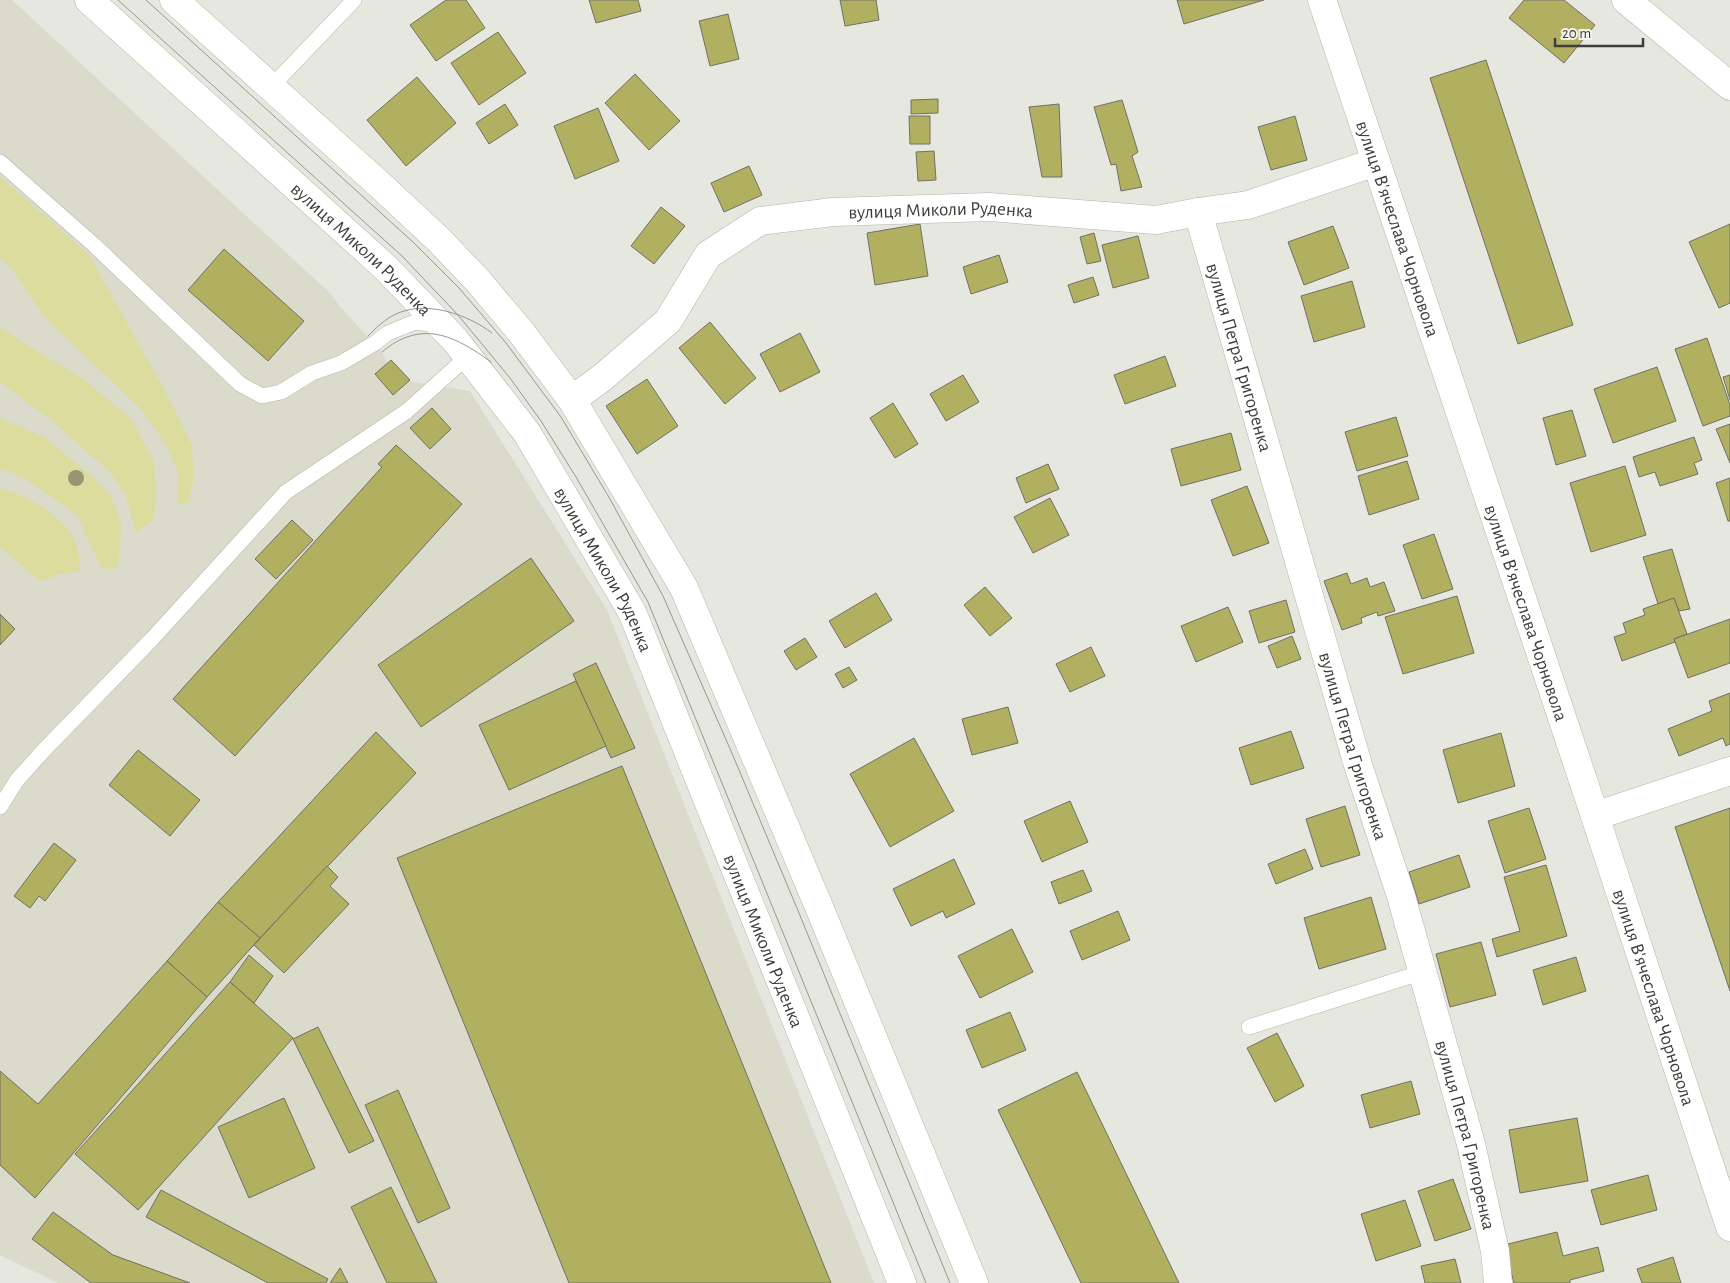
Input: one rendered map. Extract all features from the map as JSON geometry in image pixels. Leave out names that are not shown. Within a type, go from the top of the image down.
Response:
[{"type":"street","name":"вулиця Миколи Руденка","points":[[89,0],[386,268],[468,356],[527,433],[632,612],[902,1283]]},
{"type":"street","points":[[174,0],[380,185],[446,247],[503,311],[572,400],[684,588],[817,902],[974,1283]]},
{"type":"street","name":"вулиця В'ячеслава Чорновола","points":[[1322,0],[1595,816],[1730,1227]]},
{"type":"street","points":[[1626,0],[1730,86]]},
{"type":"street","name":"вулиця Миколи Руденка","points":[[572,400],[603,377],[668,321],[708,255],[760,221],[833,212],[990,207],[1156,220],[1248,205],[1376,162]]},
{"type":"street","name":"вулиця Петра Григоренка","points":[[1198,212],[1358,765],[1401,896],[1472,1144],[1495,1251],[1498,1283]]},
{"type":"street","points":[[1595,816],[1730,771]]},
{"type":"lane","points":[[271,87],[354,0]]},
{"type":"lane","points":[[0,162],[94,245],[240,384],[262,396],[281,392],[312,373],[341,363],[388,333],[415,322],[442,326]]},
{"type":"lane","points":[[0,807],[17,780],[44,750],[152,638],[286,492],[407,411],[468,356]]},
{"type":"lane","points":[[1249,1027],[1422,972]]},
{"type":"shaded area","points":[[0,0],[12,0],[331,294],[341,308],[382,352],[395,379],[470,391],[607,610],[874,1283],[58,1283],[0,1255]]},
{"type":"green space","points":[[0,177],[89,255],[166,393],[192,446],[194,478],[188,503],[177,503],[178,472],[165,443],[141,409],[44,317],[13,270],[0,258]]},
{"type":"green space","points":[[0,328],[84,380],[132,420],[154,461],[156,494],[154,519],[136,533],[125,494],[109,471],[51,420],[0,382]]},
{"type":"green space","points":[[0,418],[46,438],[90,475],[110,495],[122,524],[118,568],[102,569],[77,515],[24,478],[0,469]]},
{"type":"green space","points":[[0,488],[43,507],[62,522],[75,541],[81,571],[60,574],[40,581],[0,547]]},
{"type":"building","points":[[446,0],[466,0],[485,28],[436,61],[410,25]]},
{"type":"building","points":[[589,0],[638,0],[641,11],[596,23]]},
{"type":"building","points":[[840,0],[876,0],[879,20],[845,26]]},
{"type":"building","points":[[1177,0],[1264,0],[1184,24]]},
{"type":"building","points":[[1524,0],[1564,0],[1595,25],[1564,63],[1509,18]]},
{"type":"building","points":[[728,14],[739,59],[710,66],[699,21]]},
{"type":"building","points":[[498,32],[526,73],[479,105],[451,63]]},
{"type":"building","points":[[1486,60],[1573,325],[1518,344],[1430,78]]},
{"type":"building","points":[[635,74],[680,121],[649,150],[605,103]]},
{"type":"building","points":[[417,77],[456,123],[406,166],[367,120]]},
{"type":"building","points":[[938,99],[938,113],[911,114],[911,100]]},
{"type":"building","points":[[1122,100],[1138,152],[1132,156],[1142,187],[1121,191],[1116,164],[1111,165],[1094,107]]},
{"type":"building","points":[[505,104],[518,125],[489,144],[476,123]]},
{"type":"building","points":[[1059,104],[1062,177],[1042,177],[1029,107]]},
{"type":"building","points":[[598,108],[619,161],[575,179],[554,126]]},
{"type":"building","points":[[909,116],[930,116],[930,144],[910,144]]},
{"type":"building","points":[[1295,116],[1307,160],[1271,170],[1258,127]]},
{"type":"building","points":[[934,151],[936,180],[918,181],[916,152]]},
{"type":"building","points":[[749,166],[762,195],[724,212],[711,183]]},
{"type":"building","points":[[661,207],[685,226],[654,264],[631,246]]},
{"type":"building","points":[[920,224],[928,276],[875,285],[867,233]]},
{"type":"building","points":[[1730,224],[1730,303],[1719,308],[1689,242]]},
{"type":"building","points":[[1333,226],[1349,268],[1304,285],[1288,242]]},
{"type":"building","points":[[1094,233],[1101,261],[1087,264],[1080,237]]},
{"type":"building","points":[[1138,236],[1149,278],[1113,288],[1102,245]]},
{"type":"building","points":[[224,249],[304,321],[268,361],[188,290]]},
{"type":"building","points":[[999,255],[1008,282],[971,294],[963,267]]},
{"type":"building","points":[[1093,277],[1099,295],[1074,303],[1068,285]]},
{"type":"building","points":[[1352,281],[1365,327],[1314,342],[1301,296]]},
{"type":"building","points":[[710,322],[756,378],[725,404],[679,348]]},
{"type":"building","points":[[800,333],[820,372],[780,392],[760,354]]},
{"type":"building","points":[[1707,338],[1730,405],[1730,416],[1703,426],[1675,349]]},
{"type":"building","points":[[1165,356],[1176,386],[1125,404],[1114,375]]},
{"type":"building","points":[[391,360],[410,380],[393,395],[375,374]]},
{"type":"building","points":[[1657,367],[1676,421],[1613,443],[1594,389]]},
{"type":"building","points":[[963,375],[979,402],[946,421],[930,394]]},
{"type":"building","points":[[1730,375],[1730,400],[1723,377]]},
{"type":"building","points":[[647,379],[678,426],[637,454],[606,406]]},
{"type":"building","points":[[893,403],[918,444],[895,458],[870,418]]},
{"type":"building","points":[[432,408],[451,429],[430,449],[410,428]]},
{"type":"building","points":[[1572,410],[1586,456],[1556,465],[1543,418]]},
{"type":"building","points":[[1396,417],[1408,456],[1357,471],[1345,432]]},
{"type":"building","points":[[1730,424],[1730,463],[1716,429]]},
{"type":"building","points":[[1231,433],[1241,470],[1181,486],[1171,449]]},
{"type":"building","points":[[1694,437],[1702,460],[1694,463],[1698,474],[1660,486],[1655,472],[1639,477],[1633,457]]},
{"type":"building","points":[[396,445],[462,504],[235,756],[173,699],[382,467],[378,464]]},
{"type":"building","points":[[1407,461],[1419,499],[1369,515],[1358,476]]},
{"type":"building","points":[[1048,464],[1059,489],[1026,503],[1016,478]]},
{"type":"building","points":[[1625,466],[1646,535],[1591,552],[1570,483]]},
{"type":"building","points":[[1730,478],[1730,521],[1728,521],[1716,483]]},
{"type":"building","points":[[1247,486],[1269,543],[1233,556],[1211,500]]},
{"type":"building","points":[[1050,498],[1069,535],[1033,553],[1014,517]]},
{"type":"building","points":[[292,520],[313,540],[276,579],[255,559]]},
{"type":"building","points":[[1434,534],[1453,589],[1422,599],[1403,545]]},
{"type":"building","points":[[1672,549],[1690,609],[1679,611],[1674,598],[1658,604],[1643,557]]},
{"type":"building","points":[[531,558],[574,621],[421,727],[378,665]]},
{"type":"building","points":[[1347,573],[1351,584],[1367,578],[1370,587],[1384,582],[1395,611],[1378,616],[1377,612],[1361,618],[1362,623],[1342,630],[1324,581]]},
{"type":"building","points":[[985,587],[1012,618],[990,636],[964,605]]},
{"type":"building","points":[[876,593],[892,620],[845,648],[829,621]]},
{"type":"building","points":[[1457,596],[1474,653],[1403,674],[1385,617]]},
{"type":"building","points":[[1674,598],[1687,634],[1674,639],[1675,642],[1622,661],[1614,637],[1626,633],[1623,623],[1645,615],[1643,609]]},
{"type":"building","points":[[1286,600],[1295,632],[1259,643],[1249,611]]},
{"type":"building","points":[[1228,607],[1243,642],[1196,662],[1181,626]]},
{"type":"building","points":[[0,614],[15,629],[0,645]]},
{"type":"building","points":[[1730,619],[1730,663],[1688,678],[1674,639]]},
{"type":"building","points":[[1292,636],[1301,659],[1277,668],[1268,646]]},
{"type":"building","points":[[805,638],[817,657],[796,670],[784,651]]},
{"type":"building","points":[[1091,647],[1105,676],[1070,692],[1056,664]]},
{"type":"building","points":[[596,663],[635,748],[611,758],[573,674]]},
{"type":"building","points":[[849,667],[857,680],[843,688],[835,674]]},
{"type":"building","points":[[576,681],[606,746],[509,790],[479,725]]},
{"type":"building","points":[[1730,693],[1730,744],[1726,746],[1723,738],[1679,756],[1668,729],[1712,711],[1709,701]]},
{"type":"building","points":[[1008,707],[1018,743],[972,755],[962,719]]},
{"type":"building","points":[[1291,731],[1304,768],[1251,785],[1239,748]]},
{"type":"building","points":[[376,732],[416,773],[260,938],[218,902]]},
{"type":"building","points":[[1501,733],[1515,786],[1458,803],[1443,750]]},
{"type":"building","points":[[914,738],[954,811],[890,847],[850,774]]},
{"type":"building","points":[[138,750],[200,800],[170,836],[109,785]]},
{"type":"building","points":[[622,766],[831,1283],[569,1283],[397,858]]},
{"type":"building","points":[[1070,801],[1088,842],[1042,862],[1024,821]]},
{"type":"building","points":[[1345,806],[1360,855],[1321,867],[1306,819]]},
{"type":"building","points":[[1529,808],[1546,859],[1505,873],[1488,821]]},
{"type":"building","points":[[1730,808],[1730,991],[1675,827]]},
{"type":"building","points":[[54,843],[76,860],[45,901],[39,896],[30,908],[14,896]]},
{"type":"building","points":[[1305,849],[1313,869],[1276,884],[1268,864]]},
{"type":"building","points":[[1459,855],[1470,887],[1419,904],[1409,872]]},
{"type":"building","points":[[954,859],[975,904],[946,918],[943,911],[911,926],[893,889]]},
{"type":"building","points":[[1546,865],[1567,936],[1497,957],[1492,939],[1520,931],[1504,877]]},
{"type":"building","points":[[327,866],[338,877],[330,886],[349,904],[284,973],[254,945]]},
{"type":"building","points":[[1083,870],[1092,891],[1059,904],[1051,882]]},
{"type":"building","points":[[1371,897],[1386,949],[1319,969],[1304,918]]},
{"type":"building","points":[[218,902],[260,938],[207,997],[167,961]]},
{"type":"building","points":[[1118,911],[1130,940],[1082,960],[1070,931]]},
{"type":"building","points":[[1012,929],[1033,972],[980,998],[958,956]]},
{"type":"building","points":[[1481,942],[1496,995],[1450,1007],[1436,954]]},
{"type":"building","points":[[249,955],[273,976],[254,1003],[230,982]]},
{"type":"building","points":[[1576,957],[1586,991],[1543,1005],[1533,970]]},
{"type":"building","points":[[167,961],[207,997],[35,1198],[0,1165],[0,1071],[38,1104]]},
{"type":"building","points":[[230,982],[293,1038],[138,1210],[75,1154]]},
{"type":"building","points":[[1010,1012],[1026,1050],[982,1068],[966,1030]]},
{"type":"building","points":[[318,1027],[374,1141],[349,1153],[293,1039]]},
{"type":"building","points":[[1277,1033],[1304,1086],[1275,1102],[1247,1048]]},
{"type":"building","points":[[1077,1072],[1179,1283],[1081,1283],[998,1110]]},
{"type":"building","points":[[1411,1081],[1420,1114],[1370,1128],[1361,1095]]},
{"type":"building","points":[[398,1090],[450,1208],[418,1223],[365,1105]]},
{"type":"building","points":[[284,1098],[315,1168],[249,1198],[218,1127]]},
{"type":"building","points":[[1577,1118],[1588,1181],[1520,1193],[1509,1130]]},
{"type":"building","points":[[1648,1175],[1657,1210],[1601,1225],[1591,1190]]},
{"type":"building","points":[[1453,1179],[1471,1229],[1435,1241],[1418,1191]]},
{"type":"building","points":[[391,1187],[437,1283],[387,1283],[351,1207]]},
{"type":"building","points":[[161,1190],[328,1279],[326,1283],[268,1283],[146,1217]]},
{"type":"building","points":[[1405,1200],[1421,1246],[1376,1261],[1361,1214]]},
{"type":"building","points":[[53,1212],[113,1255],[190,1283],[91,1283],[32,1239]]},
{"type":"building","points":[[1557,1232],[1563,1256],[1598,1247],[1604,1271],[1570,1280],[1570,1283],[1514,1283],[1504,1245]]},
{"type":"building","points":[[1673,1257],[1681,1283],[1642,1283],[1637,1269]]},
{"type":"building","points":[[1455,1259],[1461,1283],[1425,1283],[1421,1266]]},
{"type":"building","points":[[340,1268],[348,1283],[330,1283]]},
{"type":"tram line","points":[[118,0],[402,256],[458,315],[510,378],[541,421],[576,477],[648,602],[926,1283]]},
{"type":"tram line","points":[[146,0],[414,243],[459,288],[506,343],[561,417],[610,499],[663,596],[799,913],[950,1283]]},
{"type":"tram line","points":[[368,336],[392,316],[420,308],[446,311],[459,315],[492,333]]},
{"type":"tram line","points":[[382,352],[396,342],[410,336],[437,334],[464,344],[491,362]]}]
